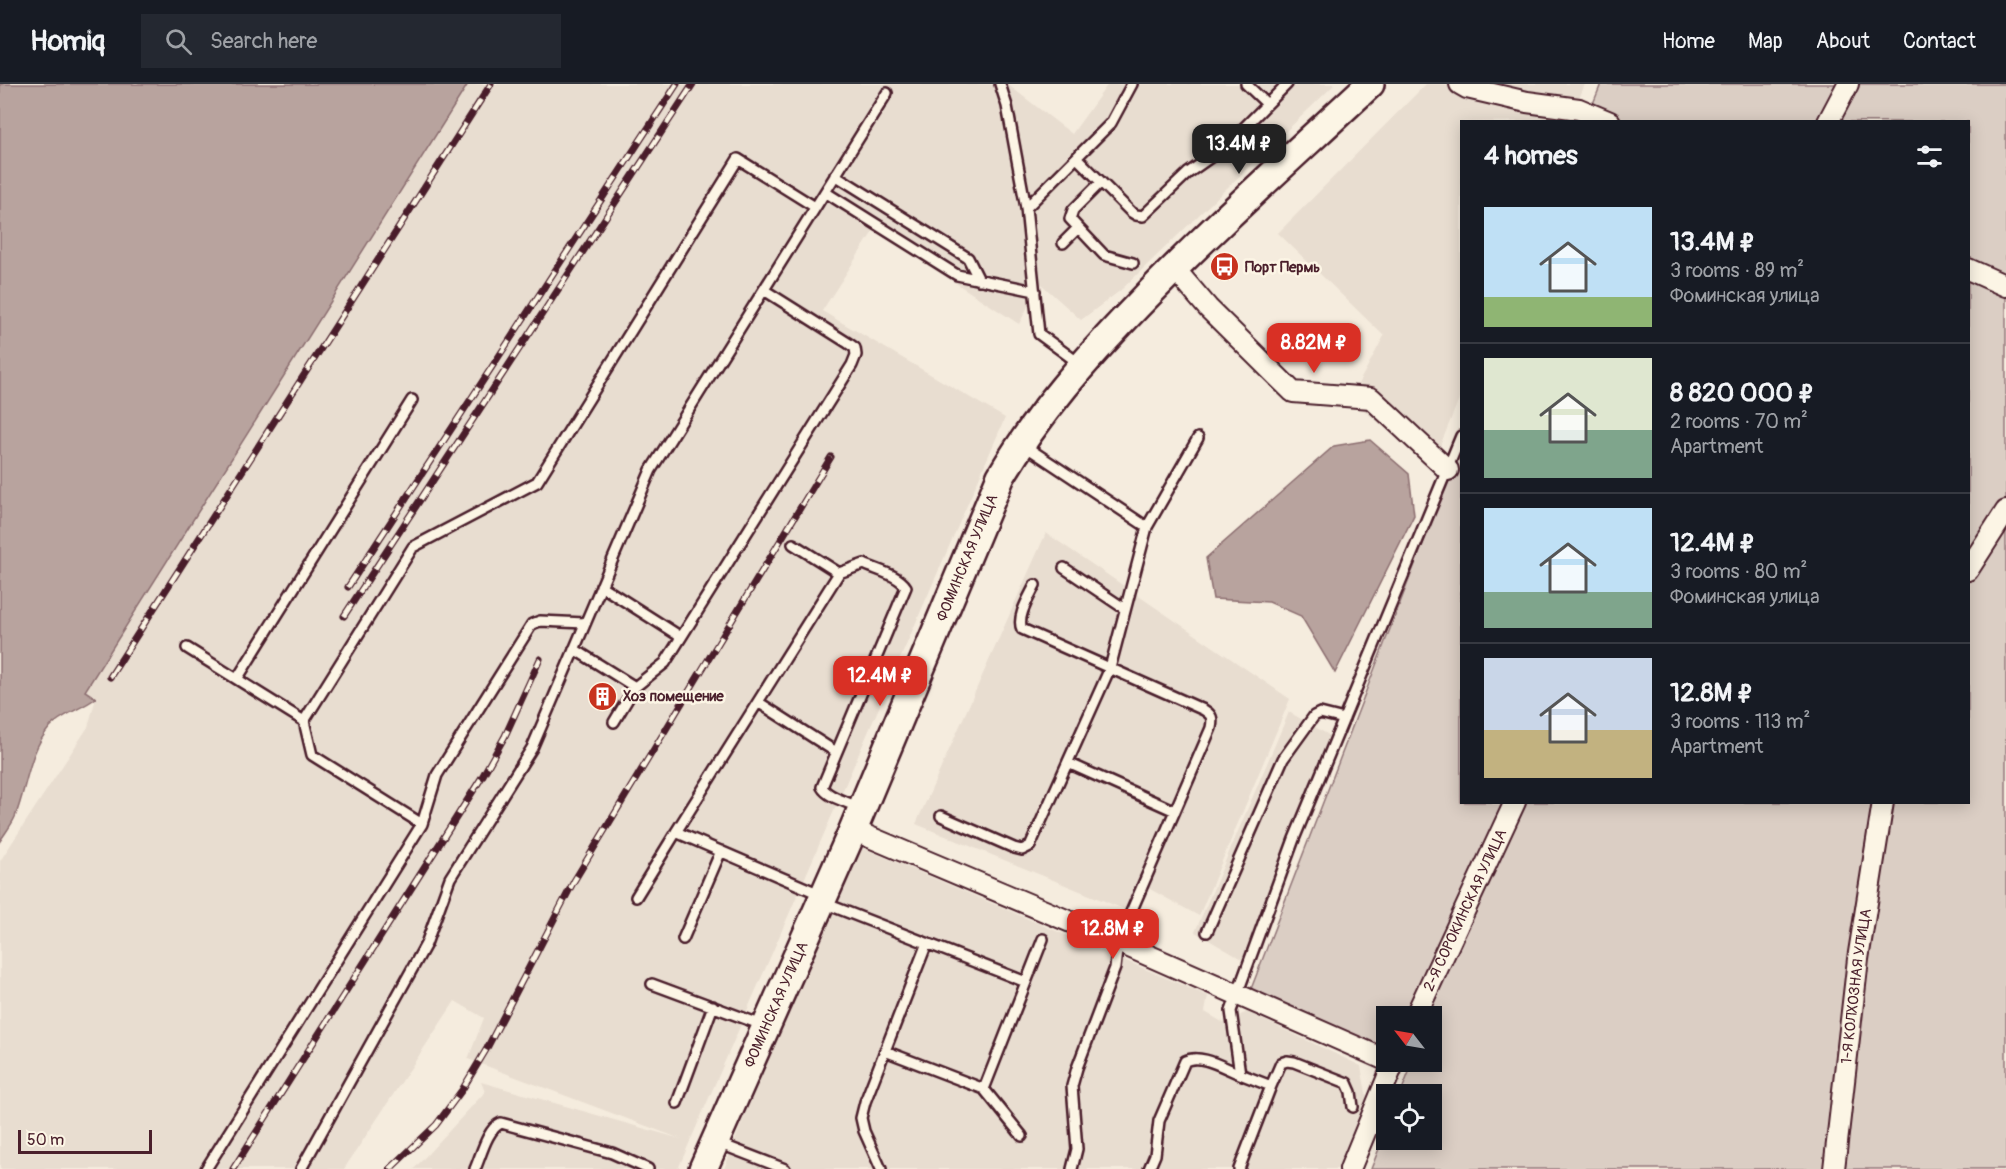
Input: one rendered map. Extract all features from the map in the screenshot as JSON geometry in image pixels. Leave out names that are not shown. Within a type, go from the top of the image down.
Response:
[{"type":"street","name":"ФОМИНСКАЯ УЛИЦА","points":[[704,1169],[858,819],[1001,476],[1020,443],[1082,365],[1173,267],[1370,84]]},
{"type":"street","points":[[1460,84],[1467,88],[1601,120]]},
{"type":"street","points":[[1829,120],[1848,84]]},
{"type":"street","points":[[1173,267],[1208,308],[1293,392],[1371,398],[1448,470]]},
{"type":"street","points":[[1970,270],[2006,286]]},
{"type":"street","points":[[1970,567],[2006,511]]},
{"type":"street","name":"2-Я СОРОКИНСКАЯ УЛИЦА","points":[[1420,1006],[1514,804]]},
{"type":"street","name":"1-Я КОЛХОЗНАЯ УЛИЦА","points":[[1834,1169],[1858,959],[1882,804]]},
{"type":"street","points":[[858,819],[1118,942],[1376,1055]]},
{"type":"street","points":[[1350,1169],[1387,1072]]},
{"type":"lane","points":[[999,84],[1007,106],[1026,208],[1039,334],[1082,365]]},
{"type":"lane","points":[[1026,208],[1111,123],[1132,84]]},
{"type":"lane","points":[[1246,84],[1267,104]]},
{"type":"lane","points":[[1077,158],[1131,212],[1143,216],[1188,173],[1225,147],[1287,84]]},
{"type":"lane","points":[[301,1169],[426,944],[450,879],[532,748],[651,470],[887,93]]},
{"type":"lane","points":[[304,721],[413,547],[537,482],[738,159],[815,207]]},
{"type":"lane","points":[[835,175],[968,258],[979,280]]},
{"type":"lane","points":[[1101,182],[1070,215],[1072,222],[1104,255],[1133,262]]},
{"type":"lane","points":[[825,192],[957,275],[1035,291]]},
{"type":"lane","points":[[1063,243],[1078,228]]},
{"type":"lane","points":[[614,722],[636,687],[665,663],[852,365],[856,355],[855,348],[848,343],[764,290]]},
{"type":"lane","points":[[237,679],[412,400]]},
{"type":"lane","points":[[941,816],[1022,850],[1030,846],[1110,668],[1147,527],[1198,438]]},
{"type":"lane","points":[[1240,1074],[1231,1011],[1294,839],[1460,439]]},
{"type":"lane","points":[[1020,443],[1147,527]]},
{"type":"lane","points":[[792,544],[839,573]]},
{"type":"lane","points":[[636,897],[839,573],[864,564],[898,579],[906,587],[822,787],[858,819]]},
{"type":"lane","points":[[1064,568],[1125,609]]},
{"type":"lane","points":[[1035,585],[1022,616],[1020,624],[1022,628],[1211,714],[1213,720],[1118,942],[1115,968],[1077,1068],[1072,1086],[1077,1136],[1077,1149],[1072,1169]]},
{"type":"lane","points":[[601,586],[681,637]]},
{"type":"lane","points":[[206,1169],[422,824],[437,775],[532,624],[540,621],[585,622]]},
{"type":"lane","points":[[187,648],[304,721],[312,755],[422,824]]},
{"type":"lane","points":[[574,649],[636,687]]},
{"type":"lane","points":[[758,702],[836,752]]},
{"type":"lane","points":[[1207,932],[1283,759],[1314,716],[1320,713],[1344,719]]},
{"type":"lane","points":[[1068,764],[1175,811]]},
{"type":"lane","points":[[676,832],[823,899],[1026,982]]},
{"type":"lane","points":[[683,939],[721,852]]},
{"type":"lane","points":[[984,1089],[1042,939]]},
{"type":"lane","points":[[881,1169],[864,1131],[861,1118],[865,1102],[927,943]]},
{"type":"lane","points":[[652,984],[767,1026]]},
{"type":"lane","points":[[677,1103],[713,1006]]},
{"type":"lane","points":[[885,1051],[984,1089],[1022,1137]]},
{"type":"lane","points":[[1149,1169],[1155,1155],[1159,1121],[1185,1061],[1192,1058],[1200,1059],[1270,1086]]},
{"type":"lane","points":[[1239,1169],[1281,1063],[1294,1062],[1347,1083],[1353,1107]]},
{"type":"lane","points":[[475,1169],[492,1131],[496,1125],[501,1123],[612,1153],[648,1169]]},
{"type":"lane","points":[[716,1142],[785,1169]]},
{"type":"shaded area","points":[[0,84],[468,84],[85,691],[96,698],[55,722],[43,737],[32,759],[15,817],[0,841]]},
{"type":"shaded area","points":[[468,84],[1007,84],[1072,134],[1108,84],[1335,84],[1121,290],[1081,320],[1040,283],[1019,324],[874,230],[822,311],[1005,418],[678,1169],[414,1169],[485,1092],[481,1082],[681,1139],[468,1059],[484,1018],[455,1001],[344,1169],[0,1169],[0,861],[88,727],[96,698],[85,691]]},
{"type":"shaded area","points":[[1426,84],[1585,84],[1570,120],[1460,120],[1460,396],[1432,466],[1350,399],[1384,336],[1278,233]]},
{"type":"shaded area","points":[[1601,84],[2006,84],[2006,1169],[1371,1169],[1378,1150],[1442,1150],[1442,1084],[1404,1084],[1409,1072],[1442,1072],[1442,1006],[1376,1006],[1376,1045],[1251,989],[1460,448],[1460,804],[1970,804],[1970,120],[1586,120]]},
{"type":"shaded area","points":[[1370,440],[1409,474],[1414,515],[1335,673],[1301,616],[1269,602],[1213,599],[1206,558],[1334,446]]},
{"type":"shaded area","points":[[1046,533],[1290,699],[1199,916],[1137,882],[1124,909],[916,824]]},
{"type":"shaded area","points":[[1289,712],[1339,741],[1250,964],[1195,932]]},
{"type":"shaded area","points":[[849,842],[1208,996],[1205,1012],[1224,1023],[1247,1012],[1361,1066],[1368,1104],[1342,1169],[724,1169]]},
{"type":"railway","points":[[110,677],[491,84]]},
{"type":"railway","points":[[348,587],[677,84]]},
{"type":"railway","points":[[344,616],[693,84]]},
{"type":"railway","points":[[390,1169],[436,1125],[462,1090],[486,1050],[574,881],[831,457]]},
{"type":"railway","points":[[233,1169],[482,777],[505,736],[540,659]]},
{"type":"place","name":"Порт Пермь","points":[[1224,267]]},
{"type":"place","name":"Хоз помещение","points":[[602,696]]}]
